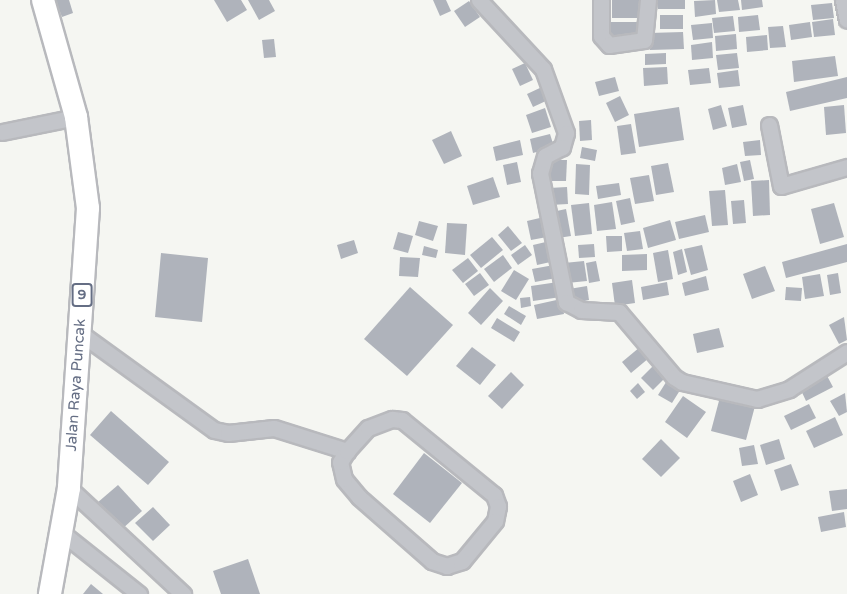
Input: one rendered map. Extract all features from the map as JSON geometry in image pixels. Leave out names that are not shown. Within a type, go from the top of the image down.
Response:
[{"type":"highway","name":"Jalan Raya Puncak","points":[[44,0],[76,117],[88,208],[69,488],[50,594]]},
{"type":"street","points":[[479,0],[543,69],[566,133],[562,147],[545,156],[540,174],[566,302],[581,310],[618,312],[674,377],[757,399],[773,396],[847,352]]},
{"type":"street","points":[[601,0],[601,36],[609,45],[644,40],[648,0]]},
{"type":"street","points":[[843,0],[847,20]]},
{"type":"street","points":[[2,132],[76,117]]},
{"type":"street","points":[[769,125],[781,186],[847,167]]},
{"type":"street","points":[[80,333],[214,430],[228,433],[274,428],[347,451]]},
{"type":"street","points":[[402,420],[489,489],[498,507],[495,520],[462,561],[447,566],[432,561],[352,490],[342,472],[340,462],[347,451],[374,423],[402,420]]},
{"type":"street","points":[[69,488],[183,594]]},
{"type":"street","points":[[61,532],[136,593]]},
{"type":"building","points":[[55,0],[69,0],[73,13],[62,17]]},
{"type":"building","points":[[214,0],[241,0],[247,10],[227,22]]},
{"type":"building","points":[[248,0],[269,0],[275,11],[259,20]]},
{"type":"building","points":[[433,0],[446,0],[451,11],[440,16]]},
{"type":"building","points":[[612,0],[641,0],[640,18],[612,18]]},
{"type":"building","points":[[658,0],[685,0],[685,9],[658,9]]},
{"type":"building","points":[[715,0],[716,14],[695,17],[694,1]]},
{"type":"building","points":[[717,0],[738,0],[740,10],[719,12]]},
{"type":"building","points":[[741,0],[762,0],[763,7],[742,10]]},
{"type":"building","points":[[469,1],[480,17],[465,27],[454,11]]},
{"type":"building","points":[[832,3],[834,18],[813,20],[811,5]]},
{"type":"building","points":[[660,15],[683,15],[683,29],[660,29]]},
{"type":"building","points":[[758,15],[760,30],[739,32],[738,17]]},
{"type":"building","points":[[733,16],[735,31],[714,33],[712,18]]},
{"type":"building","points":[[833,19],[835,35],[814,37],[812,22]]},
{"type":"building","points":[[611,22],[642,22],[641,38],[611,37]]},
{"type":"building","points":[[810,22],[812,37],[791,40],[789,25]]},
{"type":"building","points":[[712,23],[713,38],[693,40],[691,25]]},
{"type":"building","points":[[783,26],[786,47],[770,48],[768,27]]},
{"type":"building","points":[[683,32],[684,49],[650,50],[649,33]]},
{"type":"building","points":[[736,34],[737,49],[716,51],[715,36]]},
{"type":"building","points":[[767,35],[768,50],[747,52],[746,37]]},
{"type":"building","points":[[274,39],[276,57],[264,58],[262,40]]},
{"type":"building","points":[[712,42],[713,58],[692,60],[691,45]]},
{"type":"building","points":[[666,53],[666,64],[645,65],[645,54]]},
{"type":"building","points":[[737,53],[739,68],[718,70],[716,55]]},
{"type":"building","points":[[835,56],[838,76],[794,82],[792,61]]},
{"type":"building","points":[[525,63],[533,80],[520,86],[512,69]]},
{"type":"building","points":[[667,67],[668,84],[644,86],[643,68]]},
{"type":"building","points":[[709,68],[711,83],[690,85],[688,70]]},
{"type":"building","points":[[738,70],[740,86],[719,88],[717,73]]},
{"type":"building","points":[[615,77],[619,91],[599,96],[595,82]]},
{"type":"building","points":[[847,77],[847,98],[790,111],[786,92]]},
{"type":"building","points":[[542,87],[548,100],[533,107],[527,94]]},
{"type":"building","points":[[620,96],[629,115],[615,122],[606,103]]},
{"type":"building","points":[[721,105],[727,126],[713,130],[708,109]]},
{"type":"building","points":[[743,105],[747,125],[732,128],[728,108]]},
{"type":"building","points":[[844,105],[846,133],[826,135],[824,107]]},
{"type":"building","points":[[679,107],[684,140],[639,147],[634,114]]},
{"type":"building","points":[[545,108],[551,127],[532,133],[526,115]]},
{"type":"building","points":[[591,120],[592,140],[580,141],[579,121]]},
{"type":"building","points":[[631,124],[636,153],[621,155],[617,126]]},
{"type":"building","points":[[451,131],[462,156],[444,164],[432,140]]},
{"type":"building","points":[[550,134],[554,147],[533,153],[530,139]]},
{"type":"building","points":[[520,140],[523,155],[496,161],[493,147]]},
{"type":"building","points":[[760,140],[761,155],[745,156],[743,142]]},
{"type":"building","points":[[582,147],[597,150],[595,161],[580,158]]},
{"type":"building","points":[[550,160],[567,160],[566,181],[549,181]]},
{"type":"building","points":[[750,160],[754,179],[744,181],[740,162]]},
{"type":"building","points":[[517,162],[521,182],[507,185],[503,165]]},
{"type":"building","points":[[668,163],[674,192],[656,195],[651,166]]},
{"type":"building","points":[[576,164],[590,165],[589,195],[575,194]]},
{"type":"building","points":[[737,164],[741,182],[725,185],[722,168]]},
{"type":"building","points":[[649,175],[654,201],[635,204],[630,178]]},
{"type":"building","points":[[493,177],[500,197],[473,205],[467,186]]},
{"type":"building","points":[[769,180],[770,215],[753,216],[751,181]]},
{"type":"building","points":[[619,183],[621,195],[598,199],[596,186]]},
{"type":"building","points":[[567,187],[568,204],[550,205],[549,188]]},
{"type":"building","points":[[725,190],[728,225],[712,226],[709,191]]},
{"type":"building","points":[[630,198],[635,222],[621,225],[616,201]]},
{"type":"building","points":[[744,200],[746,223],[733,224],[731,201]]},
{"type":"building","points":[[612,202],[616,229],[597,231],[594,205]]},
{"type":"building","points":[[589,203],[592,234],[575,236],[571,205]]},
{"type":"building","points":[[834,203],[844,237],[820,244],[811,209]]},
{"type":"building","points":[[566,209],[571,236],[558,238],[552,212]]},
{"type":"building","points":[[705,215],[709,232],[679,239],[675,222]]},
{"type":"building","points":[[544,217],[547,237],[531,240],[527,221]]},
{"type":"building","points":[[670,220],[676,240],[648,248],[643,228]]},
{"type":"building","points":[[419,221],[438,226],[433,241],[415,235]]},
{"type":"building","points":[[447,223],[467,224],[465,255],[445,253]]},
{"type":"building","points":[[508,226],[522,243],[511,251],[498,235]]},
{"type":"building","points":[[640,231],[643,249],[627,251],[624,233]]},
{"type":"building","points":[[398,232],[413,236],[408,253],[393,249]]},
{"type":"building","points":[[606,236],[622,236],[622,251],[607,252]]},
{"type":"building","points":[[492,237],[503,250],[481,268],[470,255]]},
{"type":"building","points":[[354,240],[358,253],[341,259],[337,245]]},
{"type":"building","points":[[550,241],[555,261],[537,265],[533,245]]},
{"type":"building","points":[[594,244],[595,257],[579,258],[578,245]]},
{"type":"building","points":[[847,244],[847,262],[786,278],[782,262]]},
{"type":"building","points":[[525,245],[532,255],[518,265],[511,255]]},
{"type":"building","points":[[702,245],[708,270],[691,275],[684,249]]},
{"type":"building","points":[[424,246],[438,250],[436,258],[422,255]]},
{"type":"building","points":[[682,249],[687,272],[678,275],[673,252]]},
{"type":"building","points":[[668,250],[673,279],[658,282],[653,253]]},
{"type":"building","points":[[161,253],[208,258],[202,322],[155,317]]},
{"type":"building","points":[[647,254],[647,270],[622,271],[622,255]]},
{"type":"building","points":[[503,255],[512,268],[494,282],[484,269]]},
{"type":"building","points":[[400,257],[420,258],[418,277],[399,276]]},
{"type":"building","points":[[468,258],[478,271],[463,283],[452,270]]},
{"type":"building","points":[[584,261],[587,281],[567,283],[564,263]]},
{"type":"building","points":[[596,261],[600,281],[589,283],[586,263]]},
{"type":"building","points":[[554,265],[556,278],[535,282],[532,269]]},
{"type":"building","points":[[765,266],[775,291],[752,299],[743,274]]},
{"type":"building","points":[[514,270],[529,279],[516,300],[501,291]]},
{"type":"building","points":[[480,273],[489,285],[474,296],[465,284]]},
{"type":"building","points":[[838,273],[841,293],[830,295],[827,275]]},
{"type":"building","points":[[820,274],[824,296],[805,299],[802,277]]},
{"type":"building","points":[[706,276],[709,290],[685,296],[682,283]]},
{"type":"building","points":[[632,280],[635,303],[615,306],[612,283]]},
{"type":"building","points":[[558,282],[561,297],[533,301],[531,286]]},
{"type":"building","points":[[667,282],[669,295],[643,300],[641,287]]},
{"type":"building","points":[[587,286],[589,300],[571,304],[569,289]]},
{"type":"building","points":[[410,287],[453,325],[407,376],[364,339]]},
{"type":"building","points":[[786,287],[802,288],[801,301],[785,300]]},
{"type":"building","points":[[490,288],[503,301],[481,325],[468,313]]},
{"type":"building","points":[[530,297],[531,306],[521,308],[520,298]]},
{"type":"building","points":[[561,299],[564,314],[537,319],[534,305]]},
{"type":"building","points":[[509,306],[526,316],[521,325],[504,314]]},
{"type":"building","points":[[844,317],[847,340],[839,344],[829,325]]},
{"type":"building","points":[[497,318],[520,332],[514,342],[491,328]]},
{"type":"building","points":[[719,328],[724,347],[697,353],[693,334]]},
{"type":"building","points":[[472,347],[496,365],[480,385],[456,366]]},
{"type":"building","points":[[640,347],[649,358],[631,373],[622,362]]},
{"type":"building","points":[[653,366],[665,378],[653,390],[641,378]]},
{"type":"building","points":[[511,372],[524,385],[502,409],[488,396]]},
{"type":"building","points":[[825,372],[833,387],[806,401],[799,386]]},
{"type":"building","points":[[668,379],[682,387],[672,403],[658,395]]},
{"type":"building","points":[[638,383],[645,392],[637,399],[630,391]]},
{"type":"building","points":[[845,393],[847,412],[839,416],[830,401]]},
{"type":"building","points":[[683,396],[706,412],[687,438],[665,422]]},
{"type":"building","points":[[720,397],[755,406],[746,440],[711,431]]},
{"type":"building","points":[[809,404],[816,418],[791,430],[784,416]]},
{"type":"building","points":[[111,411],[169,462],[148,485],[90,435]]},
{"type":"building","points":[[835,417],[843,435],[814,448],[806,431]]},
{"type":"building","points":[[661,439],[680,458],[661,477],[642,459]]},
{"type":"building","points":[[779,439],[785,459],[766,465],[760,445]]},
{"type":"building","points":[[754,445],[758,464],[742,466],[739,448]]},
{"type":"building","points":[[424,453],[462,483],[430,523],[393,494]]},
{"type":"building","points":[[791,464],[799,485],[781,491],[774,470]]},
{"type":"building","points":[[750,474],[758,495],[741,502],[733,481]]},
{"type":"building","points":[[118,485],[142,511],[121,530],[97,503]]},
{"type":"building","points":[[847,489],[847,509],[832,511],[829,491]]},
{"type":"building","points":[[153,507],[170,525],[153,541],[135,523]]},
{"type":"building","points":[[844,512],[846,527],[821,532],[818,517]]},
{"type":"building","points":[[248,559],[260,594],[221,594],[213,571]]},
{"type":"building","points":[[91,584],[103,594],[83,594]]}]
